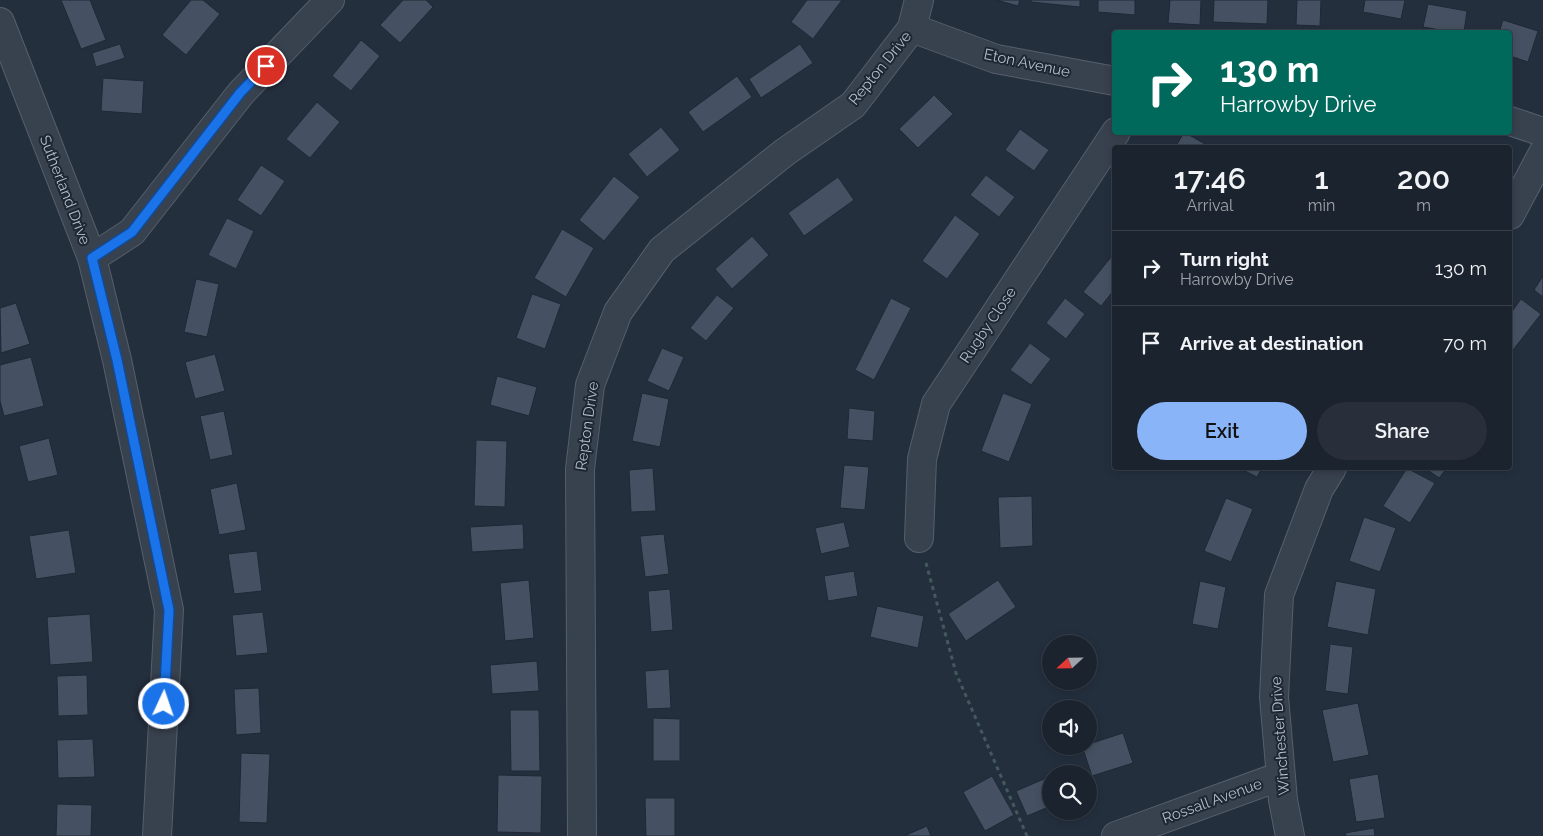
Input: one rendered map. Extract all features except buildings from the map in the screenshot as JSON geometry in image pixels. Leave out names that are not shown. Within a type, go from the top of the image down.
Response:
[{"type":"street","points":[[92,258],[132,232],[240,93],[330,0]]},
{"type":"street","name":"Repton Drive","points":[[582,836],[580,468],[590,385],[618,312],[662,250],[784,152],[853,105],[912,28],[918,0]]},
{"type":"street","name":"Sutherland Drive","points":[[0,22],[92,258],[119,369],[169,610],[157,836]]},
{"type":"street","name":"Eton Avenue","points":[[912,28],[996,58],[1112,80]]},
{"type":"street","points":[[1512,123],[1543,132]]},
{"type":"street","name":"Rugby Close","points":[[919,538],[922,459],[936,404],[1114,135]]},
{"type":"street","points":[[1512,211],[1543,152]]},
{"type":"street","name":"Winchester Drive","points":[[1290,836],[1283,800],[1274,697],[1279,595],[1319,489],[1331,470]]},
{"type":"street","name":"Rossall Avenue","points":[[1116,836],[1281,776]]},
{"type":"path","points":[[919,538],[956,673],[1027,836]]},
{"type":"route","points":[[164,704],[169,610],[117,360],[92,258],[132,232],[240,93],[266,66]]}]
